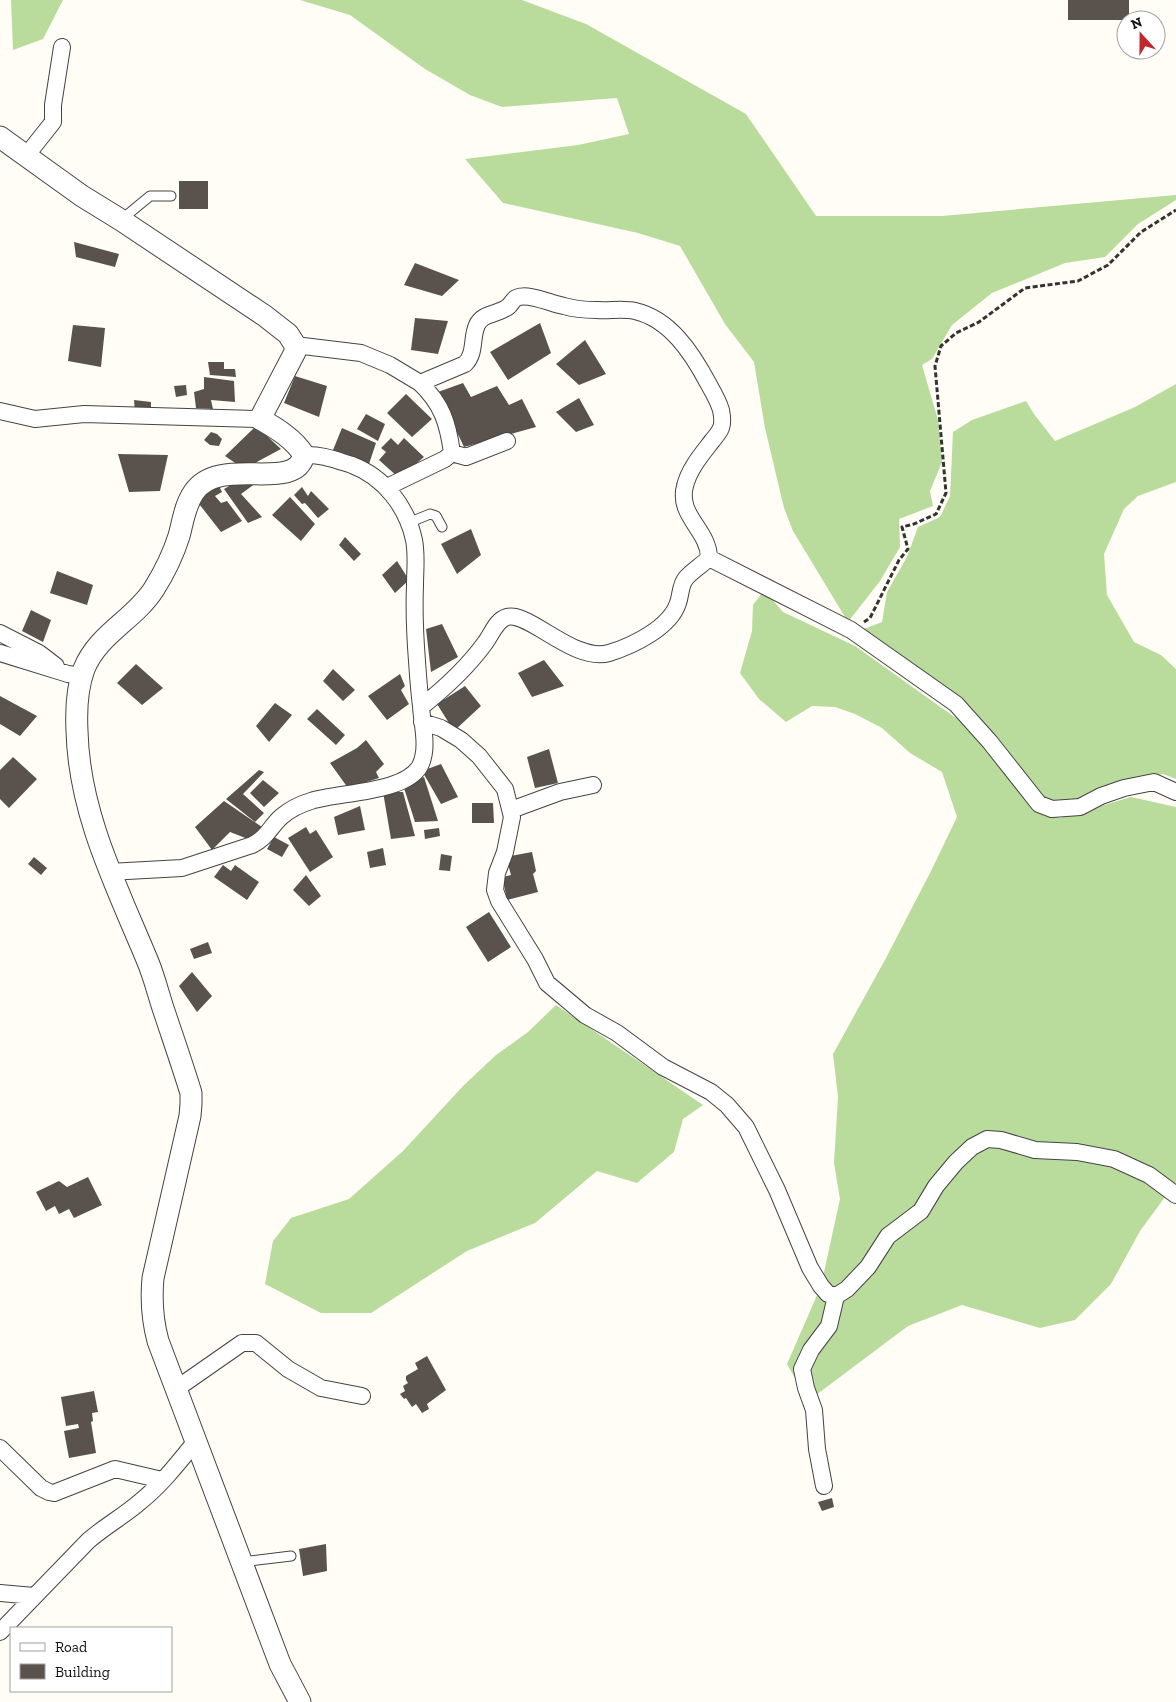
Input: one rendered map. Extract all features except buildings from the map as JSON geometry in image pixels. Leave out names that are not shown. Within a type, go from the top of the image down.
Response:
[{"type":"street","points":[[26,156],[53,122],[52,105],[62,47]]},
{"type":"street","points":[[0,138],[82,196],[265,316],[288,334],[296,346],[295,352],[260,419]]},
{"type":"street","points":[[420,382],[465,364],[470,358],[474,333],[478,323],[484,317],[502,310],[509,306],[515,298],[522,296],[564,307],[597,310],[633,310],[658,320],[677,337],[699,366],[721,411],[721,428],[688,477],[683,499],[687,512],[706,541],[709,549],[709,558],[686,578],[681,586],[678,604],[670,616],[654,631],[636,642],[608,653],[596,655],[557,640],[522,620],[511,617],[505,618],[498,623],[464,670],[422,714]]},
{"type":"street","points":[[296,346],[361,353],[390,365],[420,382],[429,392],[445,418],[449,430],[452,453]]},
{"type":"street","points":[[0,410],[35,419],[91,414],[260,419],[289,439],[304,455]]},
{"type":"street","points":[[452,453],[466,457],[507,441]]},
{"type":"street","points":[[387,487],[445,459],[452,453]]},
{"type":"street","points":[[110,872],[182,868],[252,846],[261,840],[281,817],[310,802],[336,795],[386,787],[402,781],[414,773],[420,765],[425,749],[417,657],[416,560],[414,540],[408,523],[387,487],[375,476],[357,467],[315,454],[304,455]]},
{"type":"street","points":[[75,675],[84,668],[97,646],[113,629],[138,608],[152,591],[168,565],[190,499],[201,484],[213,476],[228,473],[265,474],[289,472],[302,464],[304,455]]},
{"type":"street","points":[[709,558],[851,630],[956,704],[990,742],[1039,804],[1052,810],[1080,807],[1101,796],[1124,788],[1154,782],[1176,792]]},
{"type":"street","points":[[0,633],[75,675]]},
{"type":"street","points":[[0,653],[75,675]]},
{"type":"street","points":[[75,675],[77,754],[83,790],[90,816],[110,872],[148,964],[191,1093],[190,1116],[153,1278],[151,1296],[156,1332],[280,1664],[300,1702]]},
{"type":"street","points":[[422,714],[461,740],[479,756],[505,789],[512,817],[506,852],[497,874],[495,890],[547,983],[585,1015],[617,1033],[663,1067],[710,1092],[727,1105],[746,1127],[777,1190],[810,1268],[828,1294],[836,1296]]},
{"type":"street","points":[[511,810],[560,792],[593,785]]},
{"type":"street","points":[[824,1486],[817,1450],[814,1410],[802,1369],[811,1350],[829,1326],[836,1296],[868,1268],[888,1236],[921,1211],[936,1186],[956,1162],[972,1147],[987,1139],[1001,1140],[1035,1150],[1077,1152],[1114,1159],[1149,1175],[1176,1195]]},
{"type":"street","points":[[176,1388],[242,1343],[256,1343],[288,1369],[321,1388],[362,1396]]},
{"type":"street","points":[[0,1632],[103,1527],[140,1502],[196,1441]]},
{"type":"street","points":[[0,1448],[41,1488],[48,1492],[54,1493],[115,1469],[162,1480]]},
{"type":"street","points":[[0,1592],[34,1596]]},
{"type":"lane","points":[[121,220],[150,196],[171,196]]},
{"type":"lane","points":[[408,523],[430,514],[436,516],[442,527]]},
{"type":"lane","points":[[241,1562],[291,1556]]},
{"type":"path","points":[[851,630],[870,618],[899,560],[908,549],[902,527],[936,514],[946,493],[935,366],[941,346],[956,333],[979,322],[1025,288],[1078,282],[1108,265],[1141,232],[1176,210]]},
{"type":"green space","points":[[11,0],[63,0],[43,39],[13,50]]},
{"type":"green space","points":[[300,0],[522,0],[586,24],[746,114],[816,216],[942,216],[1176,195],[1176,200],[1138,224],[1105,257],[1065,263],[992,293],[952,325],[932,359],[922,365],[938,420],[942,462],[930,491],[933,506],[899,519],[900,547],[880,581],[848,622],[793,531],[784,508],[765,428],[754,362],[725,324],[680,246],[638,233],[503,203],[465,159],[578,145],[629,134],[617,98],[502,107],[470,95],[425,69],[350,15]]},
{"type":"green space","points":[[1176,384],[1176,482],[1138,496],[1124,509],[1104,554],[1107,595],[1134,642],[1161,655],[1176,669],[1176,779],[1163,774],[1122,780],[1068,803],[1043,803],[994,745],[861,630],[882,622],[887,592],[907,557],[918,527],[940,517],[950,496],[953,432],[972,420],[1026,401],[1055,441],[1135,407]]},
{"type":"green space","points":[[762,593],[770,597],[783,612],[855,646],[963,723],[1039,811],[1060,818],[1131,797],[1176,807],[1176,1182],[1140,1231],[1111,1284],[1075,1320],[1040,1328],[962,1305],[908,1326],[808,1401],[787,1364],[821,1286],[840,1199],[834,1163],[838,1097],[833,1054],[886,958],[957,817],[942,772],[910,753],[882,728],[855,714],[835,707],[812,706],[786,722],[759,699],[740,673],[752,631],[753,605]]},
{"type":"green space","points":[[556,1005],[703,1105],[683,1119],[674,1152],[637,1183],[597,1171],[535,1223],[467,1251],[371,1313],[321,1313],[265,1284],[273,1241],[291,1218],[349,1199],[403,1151],[464,1085],[496,1055],[528,1032]]}]
